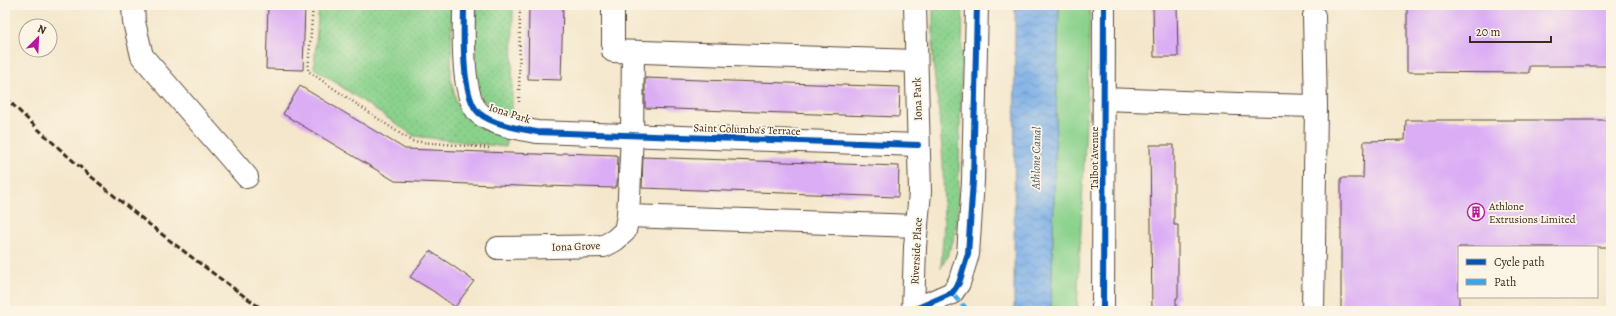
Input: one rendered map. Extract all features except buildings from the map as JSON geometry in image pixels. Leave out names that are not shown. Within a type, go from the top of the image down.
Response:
[{"type":"street","points":[[133,5],[134,22],[142,56],[247,177]]},
{"type":"street","name":"Iona Park","points":[[464,5],[465,77],[474,106],[479,113],[498,122],[537,132],[574,133]]},
{"type":"street","points":[[613,5],[613,51],[916,61]]},
{"type":"street","name":"Iona Park","points":[[915,5],[920,192]]},
{"type":"street","points":[[913,311],[952,293],[959,283],[968,254],[973,181],[977,5]]},
{"type":"street","name":"Talbot Avenue","points":[[1103,311],[1104,5]]},
{"type":"street","points":[[1313,311],[1316,106],[1314,16]]},
{"type":"street","name":"Iona Grove","points":[[498,248],[604,246],[625,232],[628,216],[632,135],[633,52]]},
{"type":"street","points":[[1104,99],[1316,106]]},
{"type":"street","name":"Saint Columba's Terrace","points":[[574,133],[918,145]]},
{"type":"street","name":"Riverside Place","points":[[913,311],[914,247],[920,192]]},
{"type":"street","points":[[628,216],[917,226]]},
{"type":"path","points":[[313,5],[308,71],[410,142],[490,148],[498,122]]},
{"type":"path","points":[[519,128],[520,5]]},
{"type":"green space","points":[[319,5],[452,5],[451,79],[458,109],[473,123],[483,129],[506,137],[506,147],[414,136],[314,68]]},
{"type":"green space","points":[[477,5],[513,5],[512,117],[489,105],[479,94],[474,81]]},
{"type":"green space","points":[[933,5],[963,5],[958,210],[953,240],[941,268],[944,222],[943,162],[933,62]]},
{"type":"green space","points":[[1059,5],[1090,5],[1077,311],[1051,311]]},
{"type":"water","name":"Athlone Canal","points":[[1015,5],[1059,5],[1051,311],[1014,311]]},
{"type":"railway","points":[[5,97],[66,155],[130,209],[265,311]]},
{"type":"marked path","points":[[952,293],[968,311]]},
{"type":"cycle path","points":[[464,5],[464,62],[466,78],[473,104],[479,113],[484,117],[514,128],[537,132],[918,145]]},
{"type":"cycle path","points":[[913,310],[952,293],[959,283],[968,254],[973,181],[977,5]]},
{"type":"cycle path","points":[[1103,311],[1104,5]]},
{"type":"place","name":"Athlone Extrusions Limited","points":[[1476,212]]}]
